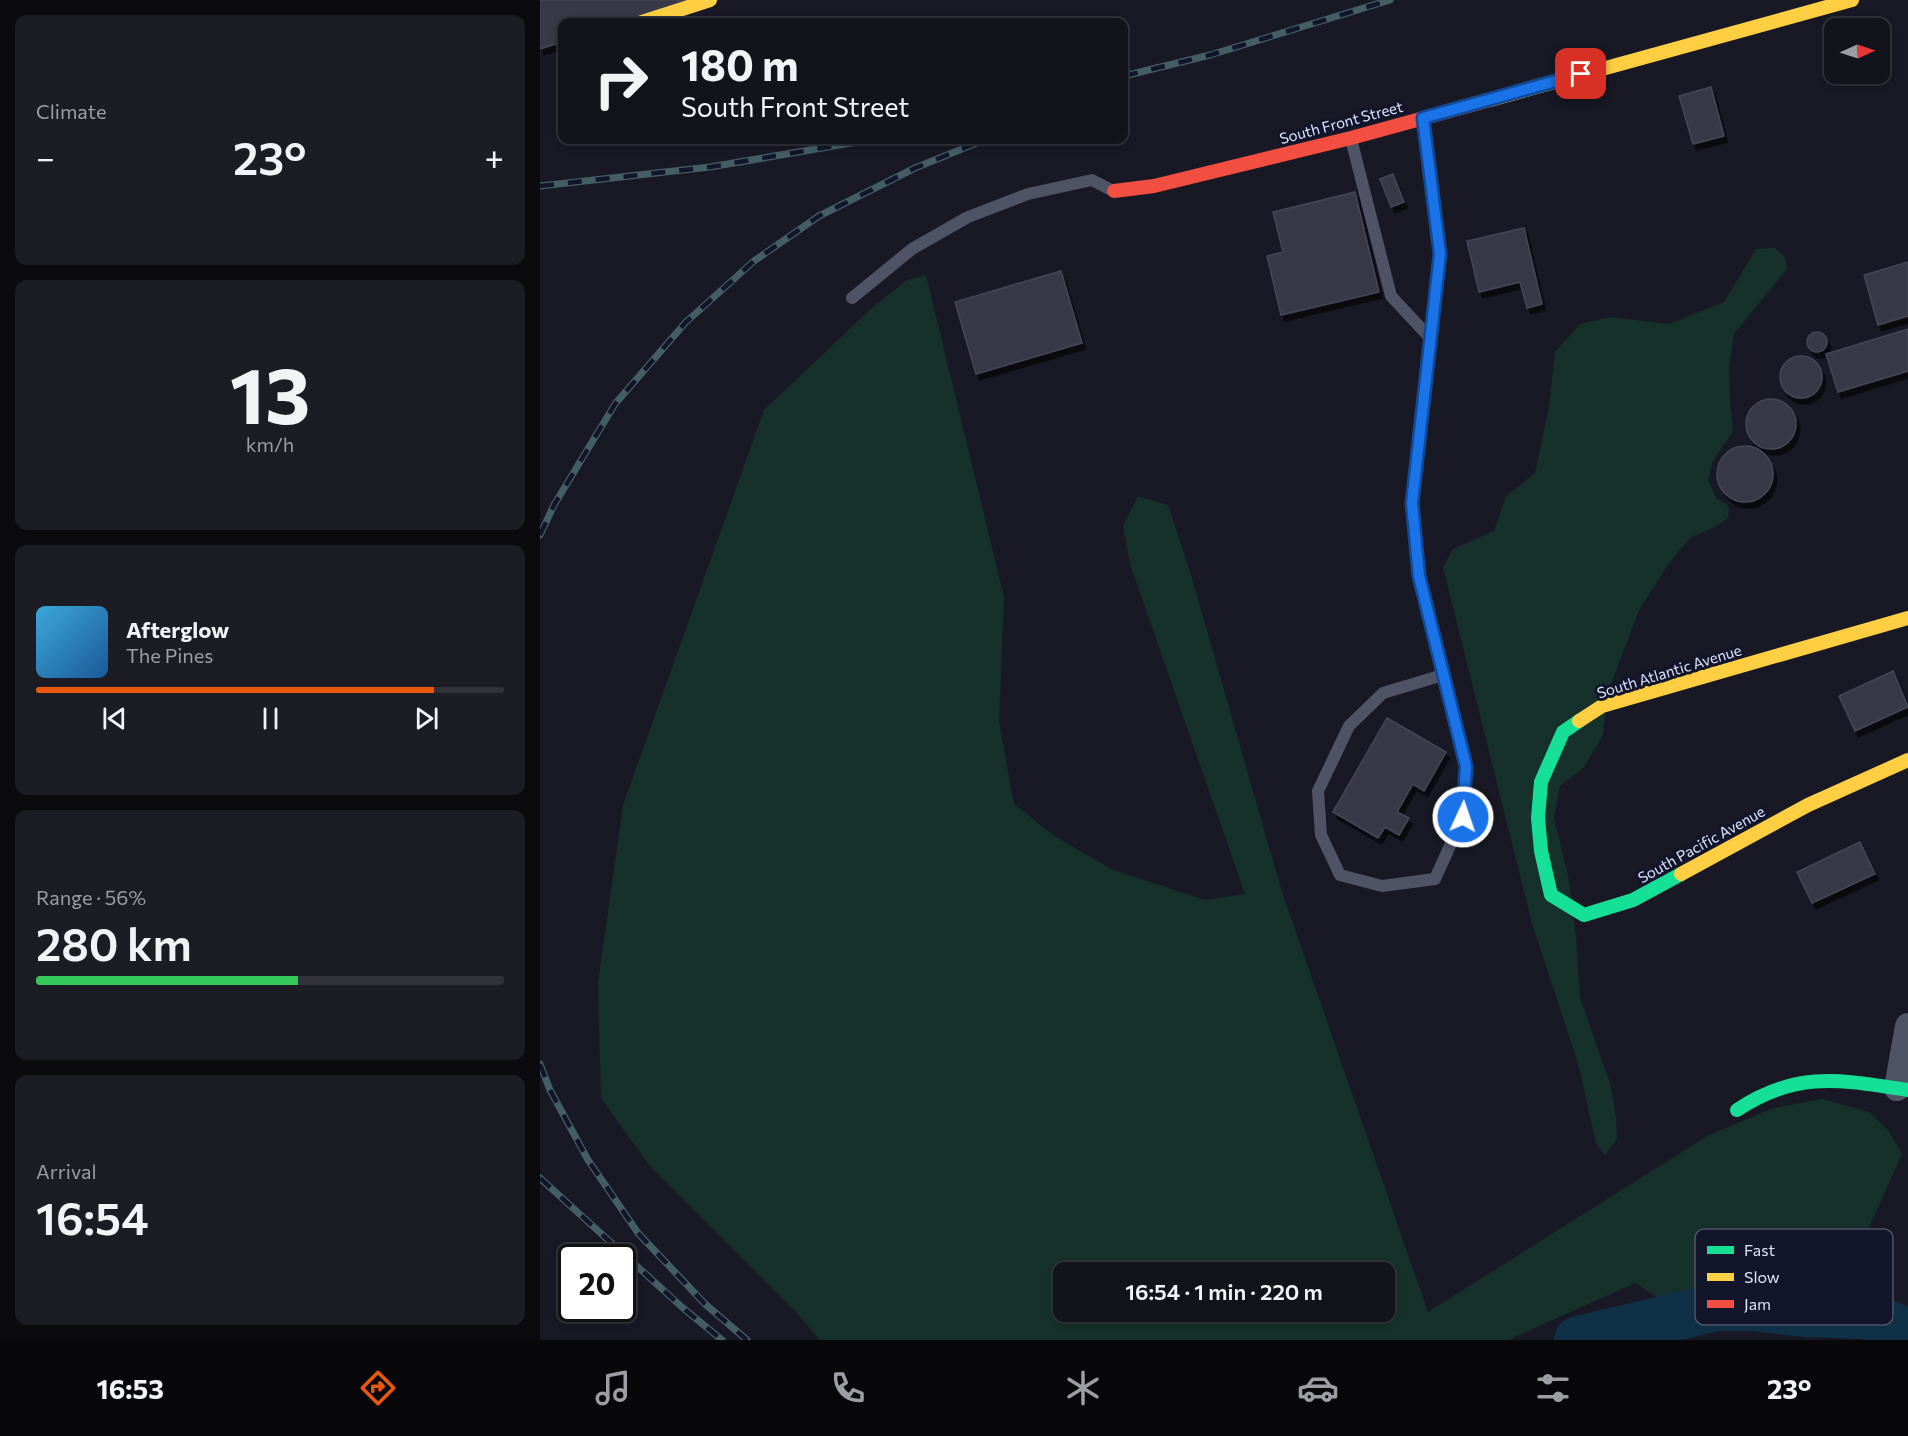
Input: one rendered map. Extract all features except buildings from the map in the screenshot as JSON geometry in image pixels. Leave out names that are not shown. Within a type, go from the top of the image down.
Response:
[{"type":"street","points":[[654,18],[710,0]]},
{"type":"street","name":"South Front Street","points":[[1114,191],[1154,186],[1351,138],[1852,0]]},
{"type":"street","name":"South Atlantic Avenue","points":[[1541,850],[1538,818],[1541,782],[1563,732],[1602,706],[1908,618]]},
{"type":"street","name":"South Pacific Avenue","points":[[1541,850],[1551,895],[1584,915],[1633,900],[1808,805],[1908,760]]},
{"type":"street","points":[[1737,1110],[1757,1097],[1786,1085],[1826,1080],[1903,1089],[1908,1026]]},
{"type":"lane","points":[[1423,118],[1440,254],[1412,503],[1419,576],[1466,766],[1463,817],[1435,879],[1382,886],[1341,875],[1321,835],[1318,791],[1349,726],[1383,693],[1443,675]]},
{"type":"lane","points":[[1351,138],[1391,296],[1431,339]]},
{"type":"lane","points":[[852,298],[912,249],[968,217],[1028,194],[1092,180],[1114,191]]},
{"type":"green space","points":[[1775,248],[1785,257],[1787,269],[1734,334],[1729,368],[1733,431],[1713,461],[1708,480],[1717,499],[1729,506],[1728,518],[1713,528],[1691,537],[1669,563],[1639,610],[1608,692],[1603,735],[1584,767],[1560,786],[1554,818],[1568,875],[1576,937],[1580,998],[1610,1083],[1616,1117],[1617,1139],[1605,1155],[1596,1143],[1579,1067],[1532,923],[1443,567],[1453,549],[1494,531],[1506,496],[1535,473],[1549,407],[1555,352],[1580,324],[1610,317],[1669,324],[1724,302],[1756,249]]},
{"type":"green space","points":[[926,275],[1004,597],[999,722],[1014,804],[1053,835],[1111,869],[1205,900],[1245,894],[1130,564],[1123,526],[1138,496],[1168,505],[1191,575],[1282,892],[1428,1312],[1709,1135],[1774,1108],[1822,1099],[1869,1112],[1888,1130],[1902,1154],[1868,1229],[1695,1229],[1695,1297],[1666,1303],[1635,1283],[1508,1340],[820,1340],[794,1310],[649,1165],[601,1098],[598,982],[623,805],[764,410],[875,305],[907,280]]},
{"type":"waterway","points":[[1578,1340],[1695,1312]]},
{"type":"waterway","points":[[1890,1325],[1908,1333]]},
{"type":"railway","points":[[1128,75],[1210,55],[1390,0]]},
{"type":"railway","points":[[540,186],[710,167],[845,144]]},
{"type":"railway","points":[[540,535],[554,505],[615,404],[686,322],[754,261],[819,216],[915,168],[974,144]]},
{"type":"railway","points":[[540,1064],[550,1090],[588,1160],[638,1233],[705,1304],[747,1340]]},
{"type":"railway","points":[[540,1178],[683,1308],[722,1340]]},
{"type":"traffic: fast","points":[[1579,721],[1563,732],[1541,782],[1538,818],[1541,851],[1551,895],[1584,915],[1633,900],[1681,874]]},
{"type":"traffic: fast","points":[[1737,1110],[1759,1097],[1800,1083],[1840,1081],[1908,1090]]},
{"type":"traffic: slow","points":[[654,18],[710,0]]},
{"type":"traffic: slow","points":[[1490,100],[1852,0]]},
{"type":"traffic: slow","points":[[1579,721],[1602,706],[1908,618]]},
{"type":"traffic: slow","points":[[1681,874],[1808,805],[1908,760]]},
{"type":"traffic: jam","points":[[1114,191],[1154,186],[1351,138],[1490,100]]},
{"type":"route","points":[[1463,817],[1466,766],[1419,576],[1412,503],[1440,254],[1423,118],[1581,74]]}]
